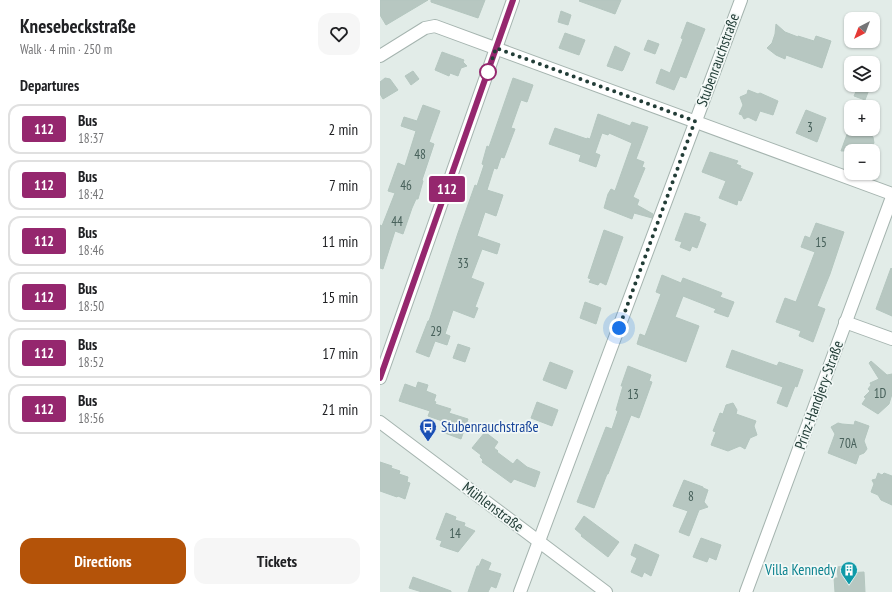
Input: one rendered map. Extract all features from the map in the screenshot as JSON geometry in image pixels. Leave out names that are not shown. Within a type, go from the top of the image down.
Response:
[{"type":"street","points":[[380,378],[513,0]]},
{"type":"street","name":"Stubenrauchstraße","points":[[520,592],[741,0]]},
{"type":"street","points":[[380,56],[422,29],[438,26],[892,196]]},
{"type":"street","name":"Prinz-Handjery-Straße","points":[[746,592],[892,196]]},
{"type":"street","points":[[845,322],[892,339]]},
{"type":"street","name":"Mühlenstraße","points":[[380,422],[606,592]]},
{"type":"building","points":[[380,0],[428,0],[386,25],[380,15]]},
{"type":"building","points":[[431,0],[485,0],[478,18],[431,2]]},
{"type":"building","points":[[621,0],[615,14],[579,1]]},
{"type":"building","points":[[561,11],[571,15],[568,25],[558,22]]},
{"type":"building","points":[[687,22],[705,29],[686,78],[680,76],[674,90],[656,83],[661,69],[670,73],[683,39],[681,38]]},
{"type":"building","points":[[776,24],[785,32],[798,37],[814,41],[816,36],[831,41],[822,68],[786,55],[785,59],[776,55],[767,48],[772,43]]},
{"type":"building","points":[[565,33],[585,40],[579,55],[559,48]]},
{"type":"building","points":[[648,40],[659,44],[655,54],[644,50]]},
{"type":"building","points":[[615,46],[630,53],[622,71],[607,66]]},
{"type":"building","points":[[442,52],[464,60],[463,62],[467,66],[461,68],[458,76],[450,73],[449,76],[435,70]]},
{"type":"building","points":[[413,71],[419,79],[411,85],[405,76]]},
{"type":"building","points":[[385,78],[390,79],[398,90],[383,99],[380,94],[380,82]]},
{"type":"building","points":[[513,78],[533,85],[527,102],[521,100],[511,128],[515,129],[504,158],[501,157],[497,169],[494,168],[487,190],[503,195],[496,216],[485,212],[477,236],[500,244],[497,254],[482,249],[471,278],[484,283],[475,307],[478,308],[474,318],[453,310],[445,334],[450,336],[447,345],[435,341],[429,357],[416,352],[429,321],[475,185],[477,186],[484,165],[482,164],[487,146],[489,147]]},
{"type":"building","points":[[748,90],[758,94],[760,93],[778,101],[773,115],[760,111],[756,121],[748,117],[744,119],[742,115],[739,114],[743,105],[740,97],[747,94]]},
{"type":"building","points":[[856,92],[868,92],[865,100],[854,96]]},
{"type":"building","points":[[423,105],[440,111],[429,142],[434,144],[422,180],[418,199],[416,199],[412,208],[403,234],[395,231],[383,269],[380,268],[380,225],[382,226],[395,193],[388,191],[398,163],[405,166],[416,131],[401,126],[404,117],[417,121]]},
{"type":"building","points":[[806,110],[826,118],[817,142],[796,133]]},
{"type":"building","points":[[598,114],[630,126],[632,122],[648,127],[636,159],[644,162],[642,167],[645,168],[633,197],[639,200],[637,205],[653,214],[652,218],[634,213],[632,219],[604,208],[611,189],[615,191],[632,143],[609,133],[608,135],[602,133],[595,153],[600,155],[596,167],[579,161],[581,155],[549,144],[555,128],[590,139]]},
{"type":"building","points":[[846,136],[873,137],[873,144],[844,144],[844,151],[841,151]]},
{"type":"building","points":[[710,152],[738,161],[736,164],[741,166],[740,168],[753,173],[741,201],[738,200],[737,205],[719,198],[726,181],[702,172]]},
{"type":"building","points":[[685,213],[700,217],[699,221],[706,224],[697,248],[692,246],[690,251],[680,247],[682,242],[675,240]]},
{"type":"building","points":[[816,223],[844,232],[830,274],[817,306],[825,309],[813,342],[799,336],[801,331],[776,322],[785,298],[796,302],[815,252],[801,247],[805,236],[810,238]]},
{"type":"building","points":[[604,230],[623,237],[606,285],[600,282],[598,285],[589,282],[591,279],[588,278]]},
{"type":"building","points":[[891,268],[892,269],[892,316],[876,309]]},
{"type":"building","points":[[662,275],[681,283],[683,278],[722,293],[720,297],[734,302],[728,317],[714,312],[716,309],[683,296],[675,317],[699,326],[686,362],[637,344],[640,334],[645,336],[661,294],[656,292]]},
{"type":"building","points":[[585,302],[601,308],[596,324],[580,318]]},
{"type":"building","points":[[458,344],[470,348],[465,362],[453,358]]},
{"type":"building","points":[[732,350],[777,366],[779,362],[803,370],[797,387],[795,386],[787,407],[777,403],[783,387],[726,367]]},
{"type":"building","points":[[871,361],[887,375],[892,374],[892,394],[889,404],[878,414],[862,404],[866,398],[864,397],[870,391],[868,389],[871,385],[870,383],[879,379],[869,363]]},
{"type":"building","points":[[550,362],[573,371],[566,389],[543,380]]},
{"type":"building","points":[[628,366],[651,375],[649,381],[652,382],[639,418],[631,415],[594,508],[577,502],[606,427],[612,429],[618,411],[616,410],[623,386],[621,386]]},
{"type":"building","points":[[418,382],[428,385],[426,391],[436,395],[434,401],[436,402],[435,404],[451,409],[449,413],[468,419],[461,439],[442,432],[445,422],[428,416],[430,411],[399,401],[405,384],[416,388]]},
{"type":"building","points":[[537,402],[558,410],[552,426],[531,418]]},
{"type":"building","points":[[733,403],[737,410],[736,414],[756,421],[754,426],[757,435],[750,438],[745,449],[740,446],[728,451],[711,445],[716,432],[713,431],[720,413],[723,414],[726,405]]},
{"type":"building","points":[[855,421],[869,426],[864,441],[867,449],[864,453],[859,455],[856,464],[828,453],[835,434],[831,427],[838,423],[854,425]]},
{"type":"building","points":[[485,432],[498,442],[494,448],[498,451],[497,452],[513,464],[517,459],[527,467],[540,472],[535,487],[514,479],[511,483],[482,462],[483,460],[480,457],[481,455],[472,448]]},
{"type":"building","points":[[380,462],[392,466],[391,468],[400,471],[399,474],[408,477],[407,482],[410,483],[405,499],[380,491]]},
{"type":"building","points":[[878,473],[882,475],[884,473],[892,476],[892,505],[881,500],[878,495],[871,492],[874,484],[872,480],[876,479]]},
{"type":"building","points":[[684,480],[708,490],[704,502],[708,507],[699,510],[689,536],[679,532],[688,511],[673,506]]},
{"type":"building","points":[[446,513],[456,517],[455,520],[465,523],[464,526],[475,531],[458,552],[440,546],[442,541],[436,539]]},
{"type":"building","points":[[584,516],[619,542],[608,557],[581,536],[582,535],[575,529]]},
{"type":"building","points":[[701,538],[721,545],[716,560],[709,557],[707,562],[693,557]]},
{"type":"building","points":[[635,544],[659,555],[651,576],[644,572],[642,577],[631,572],[637,558],[631,555]]},
{"type":"building","points":[[482,559],[491,563],[488,570],[501,574],[496,588],[491,586],[488,592],[468,592],[477,566],[479,566]]},
{"type":"building","name":"Villa Kennedy","points":[[847,566],[848,573],[864,572],[865,592],[835,592],[834,578],[838,578],[837,567]]},
{"type":"building","points":[[413,577],[451,592],[422,592],[409,588]]},
{"type":"bus line","name":"112","points":[[380,378],[513,0]]},
{"type":"place","name":"Stubenrauchstraße","points":[[428,442]]},
{"type":"place","name":"Villa Kennedy","points":[[849,585]]},
{"type":"route","points":[[488,72],[496,48],[695,121],[619,328]]}]
